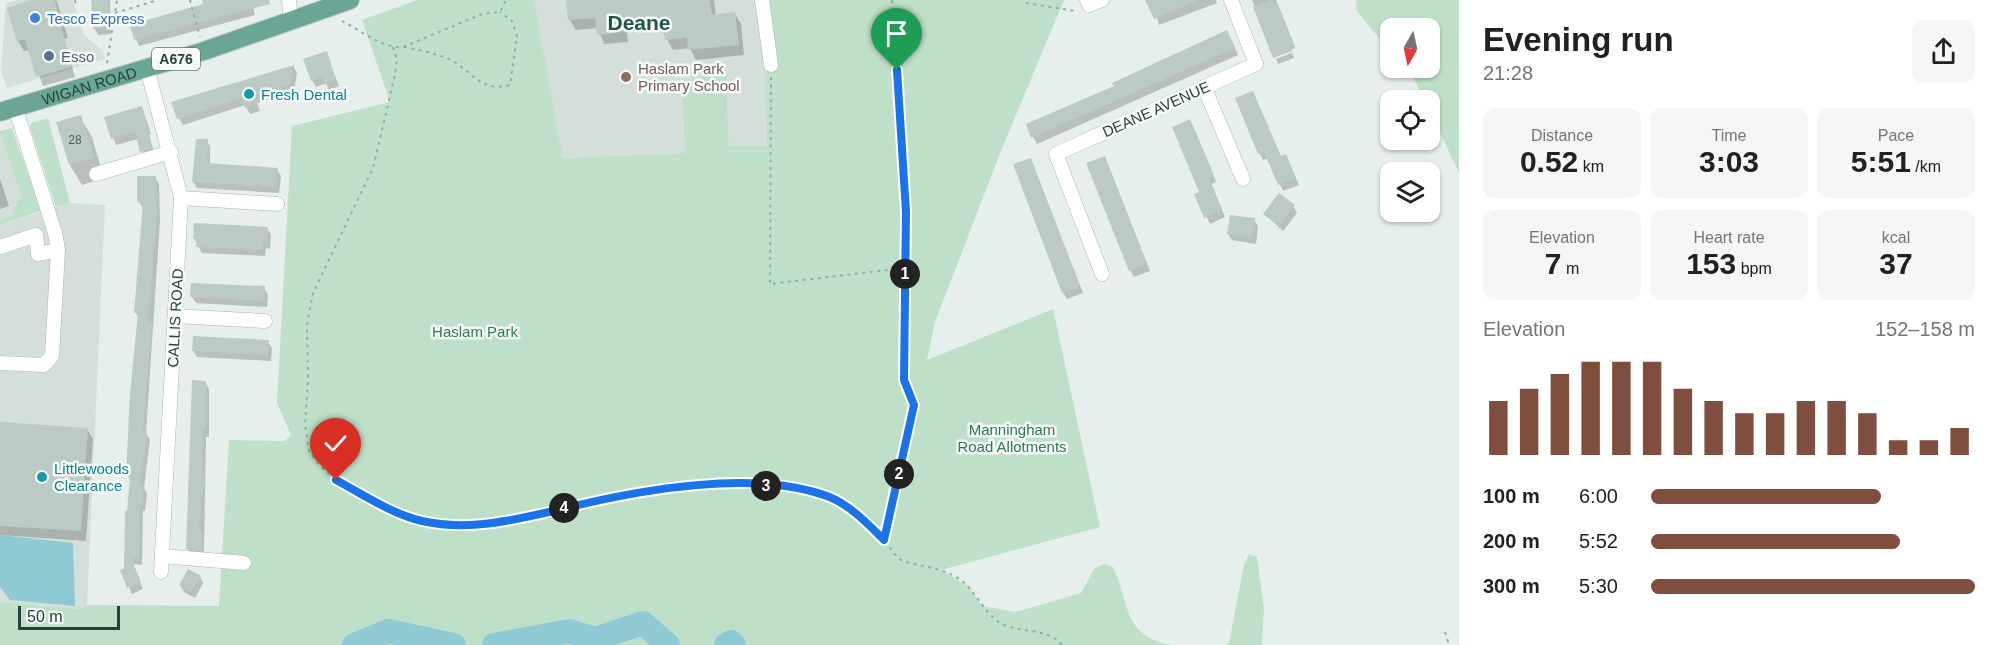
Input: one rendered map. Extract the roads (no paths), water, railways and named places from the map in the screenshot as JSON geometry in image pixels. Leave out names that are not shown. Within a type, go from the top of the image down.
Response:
[{"type":"main road","name":"WIGAN ROAD","points":[[8,110],[204,51],[350,0]]},
{"type":"street","points":[[289,0],[291,21]]},
{"type":"street","points":[[762,0],[771,65]]},
{"type":"street","name":"DEANE AVENUE","points":[[1102,274],[1056,154],[1256,64],[1231,0]]},
{"type":"street","name":"CALLIS ROAD","points":[[147,68],[171,152],[181,198],[161,572]]},
{"type":"street","points":[[1204,87],[1243,179]]},
{"type":"street","points":[[0,363],[44,365],[52,356],[58,250],[56,232],[8,110]]},
{"type":"street","points":[[96,174],[171,152]]},
{"type":"street","points":[[181,198],[277,204]]},
{"type":"street","points":[[0,247],[36,235],[38,254],[58,250]]},
{"type":"street","points":[[175,316],[265,321]]},
{"type":"street","points":[[162,556],[244,563]]},
{"type":"water","points":[[0,535],[73,543],[75,606],[10,600],[0,587]]},
{"type":"waterway","points":[[494,645],[569,631],[595,639],[643,623],[668,645]]},
{"type":"waterway","points":[[354,645],[388,631],[454,645]]},
{"type":"waterway","points":[[726,645],[731,642],[734,645]]},
{"type":"place","name":"Tesco Express","points":[[35,18]]},
{"type":"place","name":"Esso","points":[[49,56]]},
{"type":"place","name":"Haslam Park Primary School","points":[[626,77]]},
{"type":"place","name":"Fresh Dental","points":[[249,94]]},
{"type":"place","name":"Littlewoods Clearance","points":[[42,477]]},
{"type":"district","name":"Deane","points":[[639,22]]},
{"type":"park label","name":"Haslam Park","points":[[475,331]]},
{"type":"park label","name":"Manningham Road Allotments","points":[[1012,438]]}]
